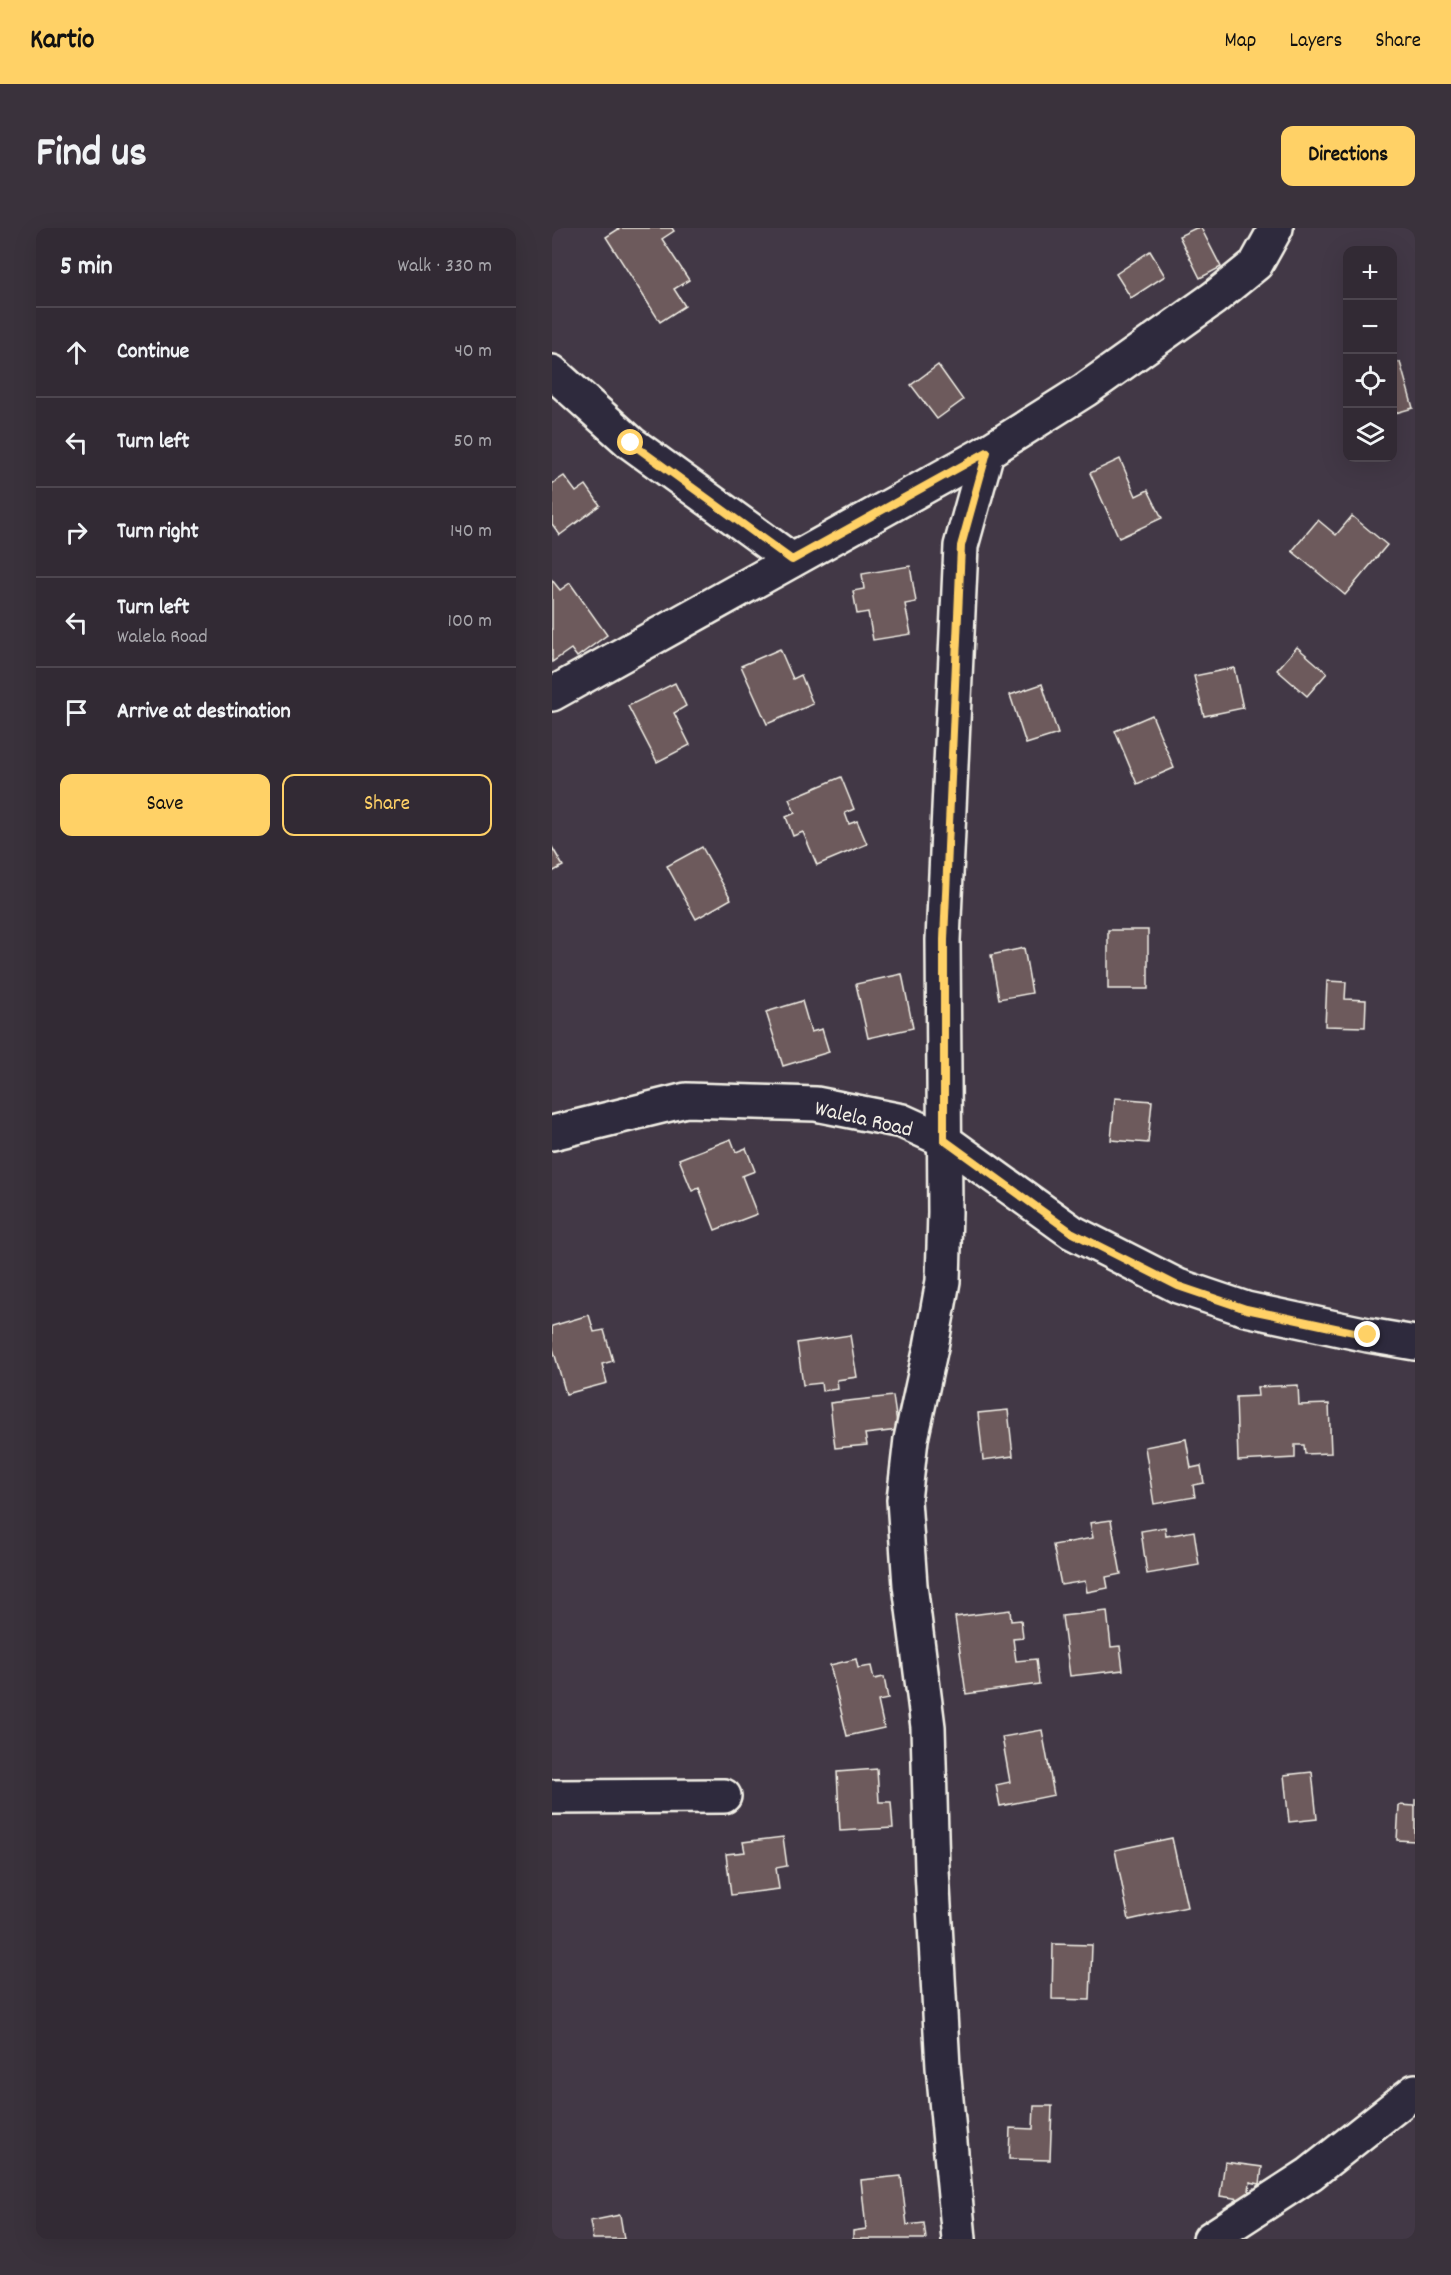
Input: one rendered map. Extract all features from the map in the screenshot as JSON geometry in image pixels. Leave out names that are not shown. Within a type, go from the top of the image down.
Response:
[{"type":"street","points":[[552,693],[987,452],[1085,390],[1215,298],[1256,264],[1276,228]]},
{"type":"street","points":[[552,372],[631,443],[792,560]]},
{"type":"street","points":[[959,2239],[942,2055],[932,1870],[928,1727],[910,1585],[904,1500],[910,1439],[943,1281],[944,940],[961,546],[987,452]]},
{"type":"street","name":"Walela Road","points":[[552,1133],[686,1100],[816,1104],[902,1121],[944,1140],[1071,1232],[1178,1286],[1246,1309],[1415,1343]]},
{"type":"street","points":[[552,1797],[724,1796]]},
{"type":"street","points":[[1210,2239],[1310,2174],[1415,2091]]},
{"type":"building","points":[[620,228],[672,228],[674,231],[662,239],[689,280],[674,289],[685,306],[660,322],[606,237]]},
{"type":"building","points":[[1201,228],[1221,267],[1200,278],[1179,236]]},
{"type":"building","points":[[1150,251],[1165,276],[1131,298],[1116,274]]},
{"type":"building","points":[[1400,362],[1413,408],[1397,413],[1397,408],[1397,363]]},
{"type":"building","points":[[938,365],[963,400],[937,419],[911,385]]},
{"type":"building","points":[[1120,459],[1136,496],[1148,490],[1162,518],[1119,538],[1090,473]]},
{"type":"building","points":[[564,476],[576,492],[586,485],[600,505],[560,535],[552,524],[552,484]]},
{"type":"building","points":[[1352,516],[1387,545],[1345,595],[1292,551],[1318,520],[1336,535]]},
{"type":"building","points":[[910,566],[916,602],[905,604],[911,634],[873,640],[868,612],[857,614],[853,591],[864,589],[862,574]]},
{"type":"building","points":[[552,580],[560,590],[570,583],[607,635],[577,657],[571,649],[552,662]]},
{"type":"building","points":[[1297,647],[1327,673],[1307,696],[1277,670]]},
{"type":"building","points":[[780,649],[793,679],[801,675],[813,704],[767,724],[741,666]]},
{"type":"building","points":[[1234,668],[1243,708],[1204,716],[1194,676]]},
{"type":"building","points":[[675,683],[686,706],[674,713],[690,745],[657,762],[628,706]]},
{"type":"building","points":[[1042,684],[1058,734],[1026,744],[1010,695]]},
{"type":"building","points":[[1152,715],[1174,768],[1137,784],[1115,731]]},
{"type":"building","points":[[841,777],[854,809],[845,813],[849,824],[857,821],[867,844],[817,865],[803,832],[793,836],[786,817],[795,813],[789,799]]},
{"type":"building","points":[[552,847],[563,866],[552,872]]},
{"type":"building","points":[[702,847],[731,899],[696,919],[667,866]]},
{"type":"building","points":[[1108,930],[1148,930],[1148,989],[1108,989]]},
{"type":"building","points":[[1024,948],[1032,993],[999,999],[991,955]]},
{"type":"building","points":[[902,974],[913,1028],[868,1038],[856,984]]},
{"type":"building","points":[[1327,981],[1346,982],[1345,999],[1366,1000],[1365,1027],[1325,1026]]},
{"type":"building","points":[[802,1001],[811,1032],[822,1029],[829,1052],[783,1066],[766,1012]]},
{"type":"building","points":[[1115,1098],[1152,1101],[1148,1143],[1111,1140]]},
{"type":"building","points":[[731,1139],[736,1152],[746,1148],[755,1171],[742,1176],[757,1214],[715,1230],[699,1188],[692,1191],[679,1159]]},
{"type":"building","points":[[589,1315],[594,1332],[604,1330],[613,1361],[602,1364],[607,1383],[566,1394],[552,1345],[552,1326]]},
{"type":"building","points":[[850,1335],[857,1377],[837,1380],[838,1389],[822,1391],[821,1383],[803,1385],[797,1343]]},
{"type":"building","points":[[1298,1385],[1299,1405],[1329,1404],[1331,1453],[1305,1454],[1304,1445],[1295,1445],[1295,1458],[1238,1461],[1236,1397],[1258,1396],[1257,1387]]},
{"type":"building","points":[[893,1396],[898,1430],[865,1434],[867,1445],[835,1448],[830,1403]]},
{"type":"building","points":[[1008,1410],[1013,1456],[983,1460],[978,1413]]},
{"type":"building","points":[[1186,1439],[1191,1468],[1201,1466],[1204,1483],[1193,1485],[1195,1497],[1154,1504],[1145,1447]]},
{"type":"building","points":[[1111,1520],[1121,1574],[1106,1577],[1108,1588],[1087,1592],[1085,1581],[1061,1585],[1053,1545],[1093,1538],[1090,1523]]},
{"type":"building","points":[[1165,1527],[1166,1536],[1194,1531],[1199,1565],[1147,1574],[1141,1531]]},
{"type":"building","points":[[1010,1610],[1011,1621],[1021,1620],[1023,1638],[1013,1639],[1016,1661],[1036,1659],[1039,1684],[966,1694],[955,1617]]},
{"type":"building","points":[[1107,1611],[1111,1647],[1120,1646],[1123,1670],[1070,1676],[1062,1616]]},
{"type":"building","points":[[856,1659],[858,1668],[871,1666],[874,1679],[884,1677],[888,1699],[878,1701],[884,1728],[847,1736],[830,1665]]},
{"type":"building","points":[[1042,1730],[1054,1795],[1000,1806],[996,1785],[1010,1782],[1002,1737]]},
{"type":"building","points":[[877,1769],[879,1802],[891,1802],[893,1828],[840,1831],[837,1772]]},
{"type":"building","points":[[1312,1772],[1317,1819],[1289,1822],[1284,1775]]},
{"type":"building","points":[[1399,1805],[1415,1806],[1415,1841],[1397,1840]]},
{"type":"building","points":[[783,1837],[787,1866],[776,1868],[779,1889],[731,1895],[726,1854],[745,1852],[743,1842]]},
{"type":"building","points":[[1172,1838],[1187,1907],[1129,1920],[1115,1850]]},
{"type":"building","points":[[1053,1944],[1092,1945],[1090,2000],[1052,1999]]},
{"type":"building","points":[[1034,2106],[1052,2106],[1050,2160],[1009,2159],[1010,2128],[1033,2129]]},
{"type":"building","points":[[1225,2162],[1262,2167],[1260,2184],[1250,2182],[1248,2200],[1220,2196]]},
{"type":"building","points":[[901,2176],[907,2225],[924,2223],[926,2239],[853,2239],[853,2231],[866,2229],[861,2180]]},
{"type":"building","points":[[620,2215],[624,2239],[593,2239],[590,2221]]},
{"type":"route","points":[[631,443],[792,560],[987,452],[961,546],[944,940],[944,1140],[1071,1232],[1178,1286],[1246,1309],[1368,1335]]}]
